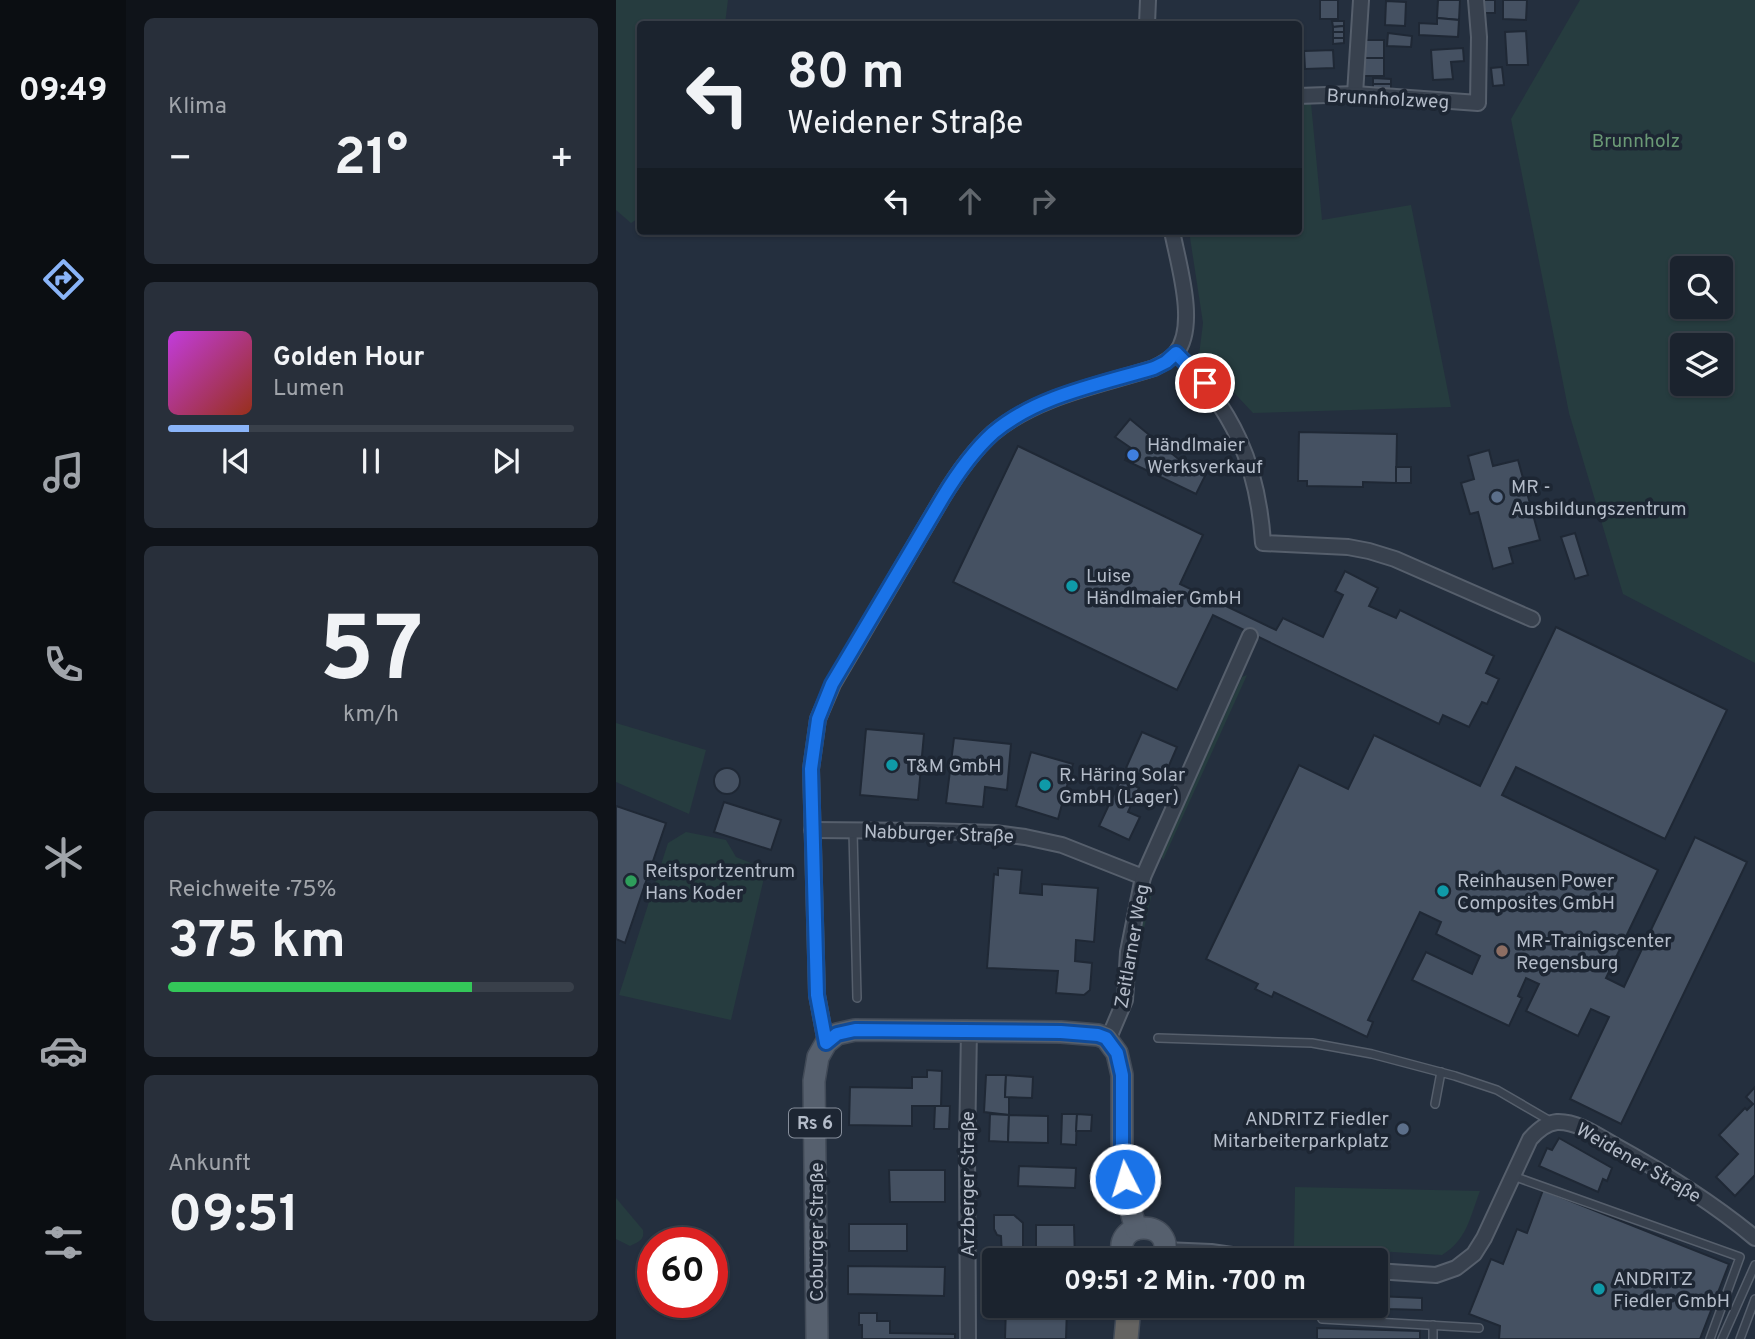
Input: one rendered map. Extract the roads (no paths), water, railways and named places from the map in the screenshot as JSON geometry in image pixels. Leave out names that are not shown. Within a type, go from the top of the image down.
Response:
[{"type":"highway","points":[[1126,1339],[1128,1318]]},
{"type":"main road","points":[[826,1043],[837,1034],[855,1030],[1061,1032],[1098,1035],[1108,1040],[1117,1053],[1122,1075],[1122,1157],[1128,1201],[1136,1229]]},
{"type":"main road","name":"Coburger Straße","points":[[817,1339],[814,1081],[818,1057],[826,1043]]},
{"type":"main road","points":[[1124,1248],[1123,1243],[1130,1232],[1142,1227],[1154,1230],[1163,1238],[1164,1248]]},
{"type":"street","points":[[1147,21],[1148,0]]},
{"type":"street","points":[[1355,94],[1361,0]]},
{"type":"street","name":"Brunnholzweg","points":[[1302,96],[1355,94],[1478,103],[1479,37],[1476,0]]},
{"type":"street","points":[[826,1043],[817,995],[811,769],[813,744],[825,700],[959,471],[993,433],[1028,411],[1063,396],[1154,368],[1176,353],[1184,339],[1186,321],[1173,235]]},
{"type":"street","points":[[1176,353],[1214,394],[1247,455],[1257,489],[1264,543],[1348,547],[1369,551],[1395,559],[1475,598],[1532,620]]},
{"type":"street","name":"Zeitlarner Weg","points":[[1108,1040],[1125,1000],[1128,952],[1143,877],[1251,636]]},
{"type":"street","name":"Nabburger Straße","points":[[812,830],[981,832],[1025,837],[1062,845],[1143,877]]},
{"type":"street","name":"Arzberger Straße","points":[[968,1339],[969,1030]]},
{"type":"street","points":[[1388,1272],[1436,1275],[1457,1268],[1474,1254],[1530,1139],[1539,1129],[1553,1122]]},
{"type":"street","name":"Weidener Straße","points":[[1553,1122],[1573,1124],[1669,1175],[1755,1238]]},
{"type":"lane","points":[[853,830],[857,998]]},
{"type":"lane","points":[[1158,1038],[1312,1042],[1372,1054],[1497,1090],[1553,1122]]},
{"type":"lane","points":[[1435,1104],[1441,1072]]},
{"type":"lane","points":[[1513,1176],[1740,1257],[1710,1339]]},
{"type":"lane","points":[[1722,1339],[1755,1265]]},
{"type":"lane","points":[[1740,1339],[1755,1299]]},
{"type":"lane","points":[[1322,1319],[1479,1328]]},
{"type":"lane","points":[[1433,1325],[1433,1339]]},
{"type":"place","name":"Händlmaier Werksverkauf","points":[[1133,455]]},
{"type":"place","name":"MR - Ausbildungszentrum","points":[[1497,497]]},
{"type":"place","name":"Luise Händlmaier GmbH","points":[[1072,586]]},
{"type":"place","name":"T&M GmbH","points":[[892,765]]},
{"type":"place","name":"R. Häring Solar GmbH (Lager)","points":[[1045,785]]},
{"type":"place","name":"Reitsportzentrum Hans Koder","points":[[631,881]]},
{"type":"place","name":"Reinhausen Power Composites GmbH","points":[[1443,891]]},
{"type":"place","name":"MR-Trainigscenter Regensburg","points":[[1502,951]]},
{"type":"place","name":"ANDRITZ Fiedler Mitarbeiterparkplatz","points":[[1403,1129]]},
{"type":"place","name":"ANDRITZ Fiedler GmbH","points":[[1599,1289]]},
{"type":"park label","name":"Brunnholz","points":[[1636,140]]}]
